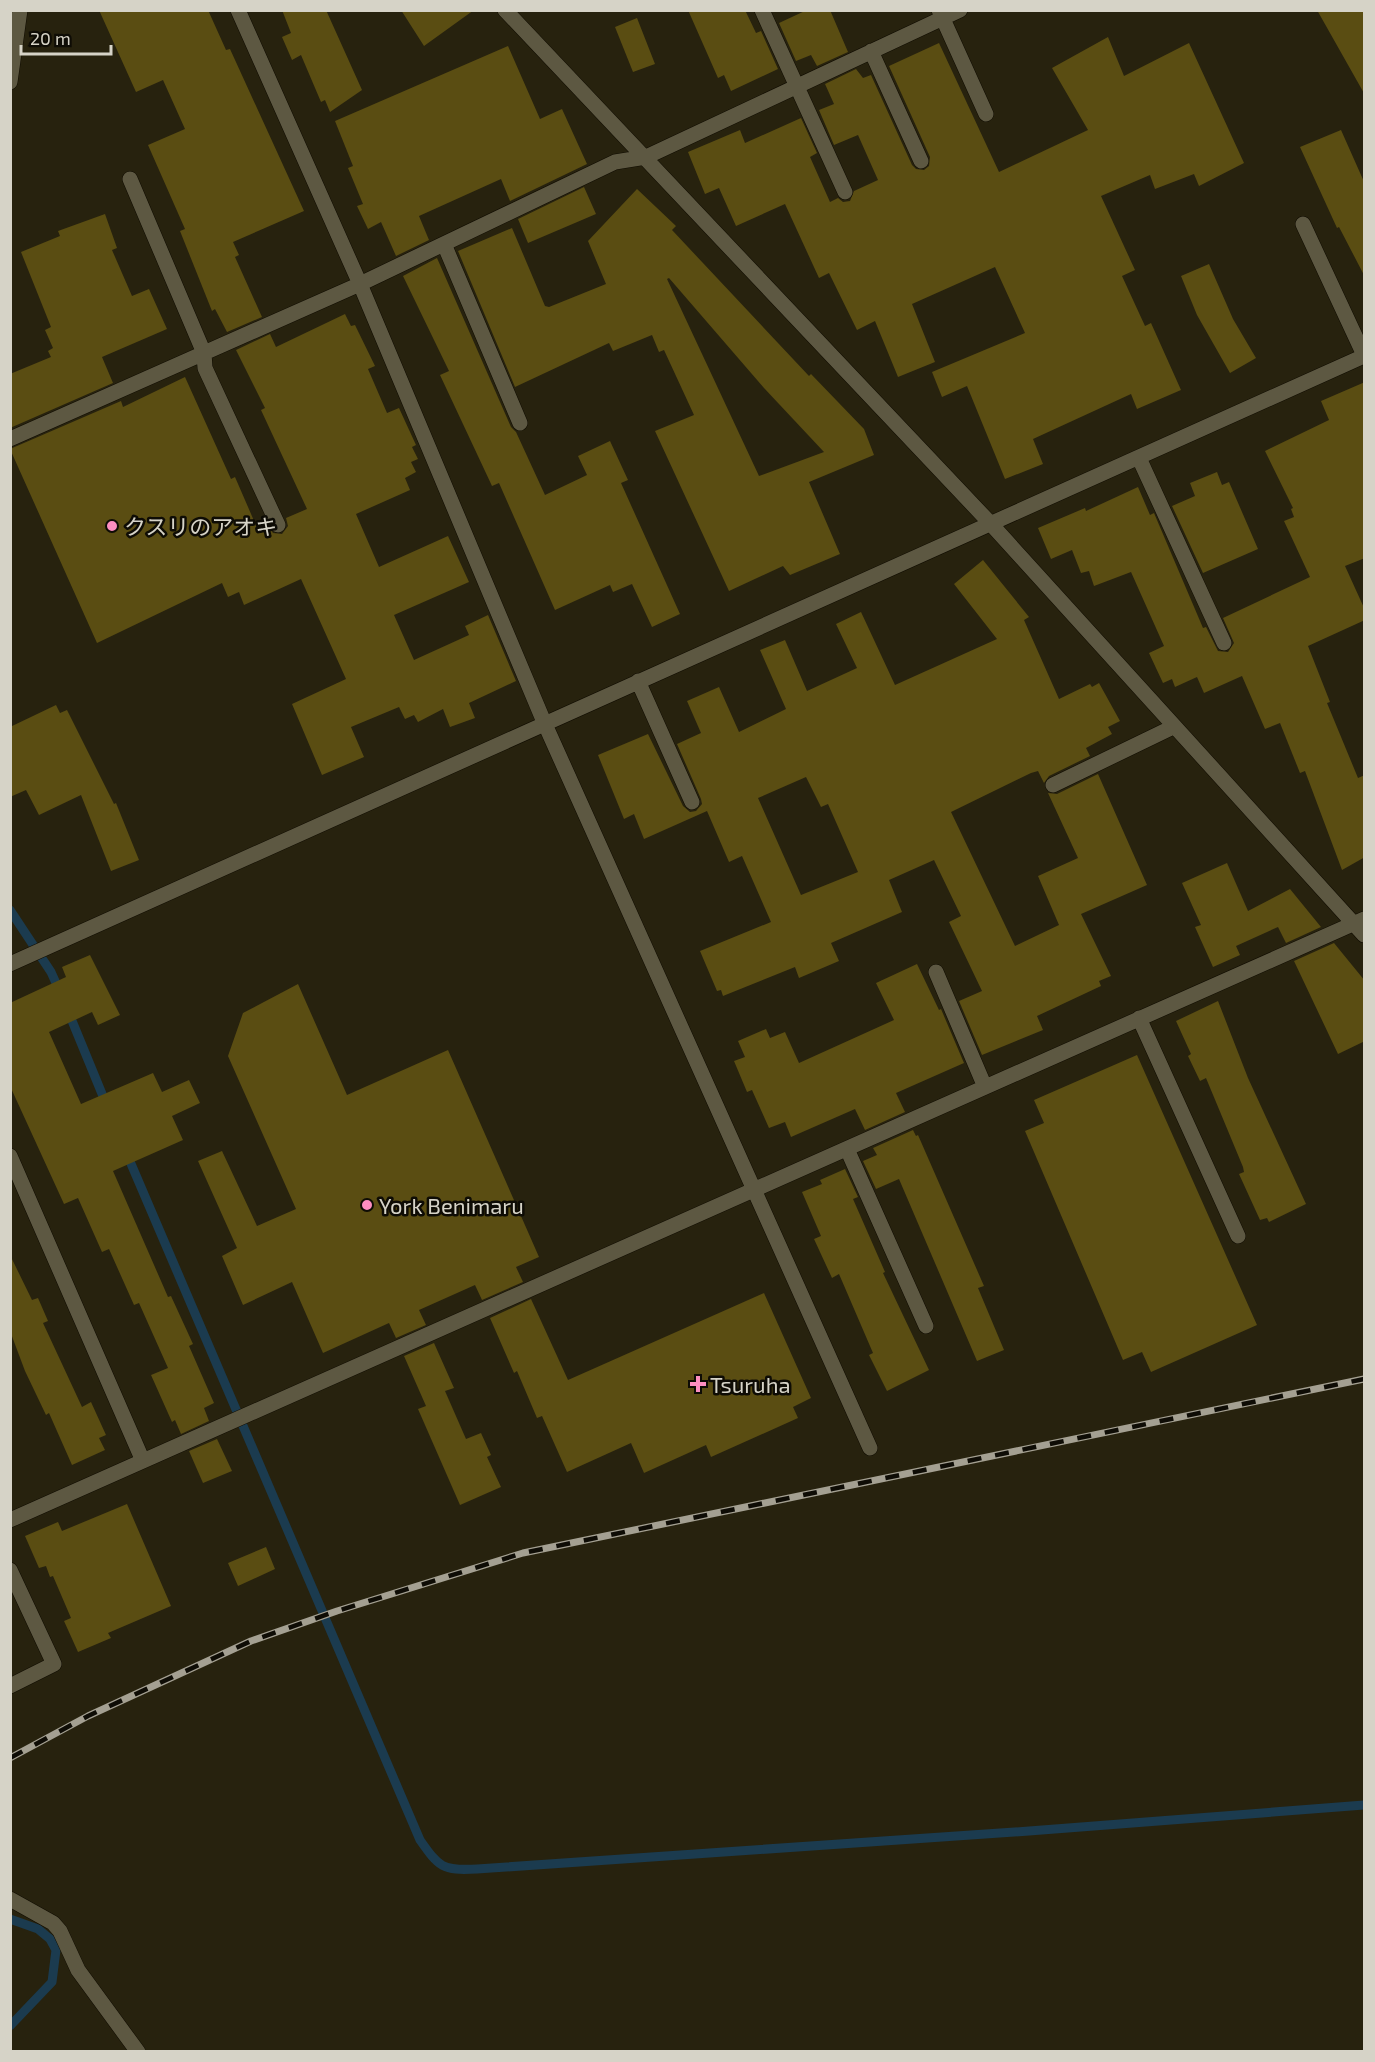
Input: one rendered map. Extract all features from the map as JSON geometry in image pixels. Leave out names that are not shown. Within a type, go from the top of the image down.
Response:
[{"type":"street","points":[[10,82],[21,10]]},
{"type":"street","points":[[238,10],[360,284],[544,722],[870,1448]]},
{"type":"street","points":[[10,1520],[1139,1018],[1361,926],[1173,727],[991,524],[505,10]]},
{"type":"street","points":[[762,10],[845,192]]},
{"type":"street","points":[[10,439],[360,284],[615,162],[646,157],[871,51],[941,14],[960,10]]},
{"type":"street","points":[[941,14],[986,114]]},
{"type":"street","points":[[871,51],[921,161]]},
{"type":"street","points":[[130,179],[204,353],[205,368],[279,525]]},
{"type":"street","points":[[17,961],[544,722],[1365,356],[1303,224]]},
{"type":"street","points":[[444,244],[520,423]]},
{"type":"street","points":[[1139,458],[1224,643]]},
{"type":"street","points":[[638,681],[692,802]]},
{"type":"street","points":[[1053,785],[1173,727]]},
{"type":"street","points":[[936,972],[985,1087]]},
{"type":"street","points":[[1139,1018],[1238,1236]]},
{"type":"street","points":[[847,1149],[926,1326]]},
{"type":"street","points":[[10,1156],[143,1461]]},
{"type":"street","points":[[10,1570],[54,1664],[10,1686]]},
{"type":"street","points":[[10,1899],[41,1914],[60,1931],[78,1970],[138,2052]]},
{"type":"building","points":[[99,10],[208,10],[226,50],[230,49],[304,211],[233,242],[239,255],[235,257],[262,317],[227,332],[215,309],[212,311],[180,231],[185,229],[148,145],[185,129],[163,80],[136,92]]},
{"type":"building","points":[[282,10],[326,10],[362,90],[330,112],[325,100],[321,102],[301,55],[292,60],[282,37],[291,33]]},
{"type":"building","points":[[401,10],[474,10],[424,46]]},
{"type":"building","points":[[688,10],[745,10],[756,33],[761,31],[778,69],[731,91],[724,75],[718,78]]},
{"type":"building","points":[[807,10],[830,10],[848,52],[817,66],[811,55],[796,61],[779,23]]},
{"type":"building","points":[[1317,10],[1365,10],[1365,95]]},
{"type":"building","points":[[637,18],[655,64],[633,72],[615,27]]},
{"type":"building","points":[[1108,37],[1124,76],[1189,43],[1244,163],[1199,186],[1194,174],[1155,189],[1150,175],[1101,196],[1135,270],[1122,276],[1145,326],[1151,323],[1181,390],[1137,409],[1131,394],[1033,439],[1043,464],[1005,479],[967,386],[942,397],[932,372],[1025,333],[995,267],[912,304],[935,362],[898,377],[875,321],[857,330],[829,273],[819,278],[785,204],[736,226],[719,188],[705,194],[688,152],[740,130],[745,143],[801,118],[817,153],[810,157],[830,202],[838,198],[843,202],[850,201],[854,191],[878,180],[858,135],[834,145],[819,110],[834,104],[825,84],[856,69],[863,78],[871,75],[912,165],[916,169],[924,170],[929,166],[930,157],[889,66],[939,43],[999,172],[1088,130],[1052,68]]},
{"type":"building","points":[[508,46],[540,119],[562,109],[587,164],[510,201],[501,179],[419,216],[429,240],[396,256],[381,222],[368,229],[357,206],[363,204],[348,168],[353,166],[335,121]]},
{"type":"building","points":[[1341,130],[1365,184],[1365,277],[1339,227],[1337,228],[1300,147]]},
{"type":"building","points":[[584,187],[596,214],[528,243],[518,219]]},
{"type":"building","points":[[637,189],[676,226],[672,230],[809,376],[811,374],[864,429],[874,455],[809,482],[840,554],[790,575],[783,566],[729,591],[655,431],[694,415],[664,350],[659,352],[652,335],[613,351],[609,343],[515,387],[458,251],[512,228],[545,306],[549,307],[606,284],[588,241]],"holes":[[[669,278],[764,388],[824,452],[759,476],[667,279]]]},
{"type":"building","points":[[105,214],[117,248],[112,250],[132,296],[149,289],[167,329],[102,357],[113,383],[10,428],[10,374],[51,357],[48,351],[53,348],[45,330],[51,327],[21,252],[60,236],[58,231]]},
{"type":"building","points":[[437,258],[511,427],[516,432],[545,495],[587,475],[578,456],[610,441],[628,480],[621,483],[680,614],[652,627],[632,584],[613,592],[610,585],[555,610],[499,483],[492,486],[440,375],[449,371],[403,276]]},
{"type":"building","points":[[1209,264],[1233,319],[1256,358],[1230,373],[1197,315],[1181,276]]},
{"type":"building","points":[[345,314],[351,326],[355,325],[375,366],[368,369],[387,413],[399,408],[416,445],[412,447],[418,459],[411,462],[416,472],[405,478],[410,490],[356,514],[379,567],[448,536],[469,582],[394,615],[414,660],[469,635],[465,626],[488,615],[516,681],[469,703],[475,718],[450,727],[443,709],[418,722],[414,715],[405,719],[399,707],[351,727],[364,757],[322,775],[292,704],[346,679],[301,579],[244,605],[239,592],[228,597],[222,583],[97,643],[10,449],[121,401],[123,407],[185,377],[231,479],[235,477],[258,530],[268,526],[273,533],[282,534],[288,526],[286,518],[307,509],[261,410],[265,408],[236,350],[270,334],[276,347]]},
{"type":"building","points":[[1365,382],[1365,558],[1345,566],[1365,610],[1365,620],[1308,646],[1330,702],[1327,703],[1358,778],[1365,775],[1365,857],[1342,870],[1305,771],[1300,773],[1280,723],[1265,729],[1242,676],[1204,693],[1197,677],[1175,687],[1172,679],[1163,683],[1149,653],[1164,646],[1131,572],[1094,586],[1089,571],[1081,573],[1072,550],[1051,559],[1038,528],[1085,508],[1086,511],[1138,487],[1150,515],[1154,513],[1203,628],[1206,627],[1218,651],[1228,652],[1234,643],[1223,618],[1310,577],[1284,521],[1294,517],[1291,509],[1293,508],[1265,451],[1329,420],[1321,401]]},
{"type":"building","points":[[1217,472],[1222,485],[1229,482],[1258,549],[1203,573],[1172,506],[1195,496],[1190,483]]},
{"type":"building","points":[[983,560],[1029,617],[1024,620],[1059,699],[1090,684],[1092,687],[1099,683],[1120,721],[1108,727],[1112,734],[1086,748],[1090,756],[1049,776],[1044,783],[1038,771],[1031,773],[951,812],[1015,946],[1059,925],[1038,876],[1078,858],[1048,793],[1057,794],[1098,774],[1147,885],[1081,914],[1111,976],[1099,981],[1101,986],[1037,1016],[1043,1030],[982,1055],[959,1001],[982,991],[949,922],[961,916],[934,860],[889,880],[902,912],[831,943],[839,961],[799,978],[795,967],[723,996],[721,990],[717,991],[700,951],[771,922],[742,856],[729,862],[707,811],[644,839],[634,814],[624,819],[598,755],[648,734],[683,806],[690,812],[696,811],[702,804],[701,799],[677,744],[701,733],[687,701],[719,687],[739,732],[786,709],[760,650],[785,640],[807,691],[857,668],[836,624],[861,612],[895,685],[997,639],[954,584]],"holes":[[[806,777],[821,807],[828,804],[858,872],[801,895],[758,798]]]},
{"type":"building","points":[[56,705],[60,713],[67,710],[114,804],[116,803],[139,860],[111,871],[81,795],[39,815],[26,790],[10,797],[10,727]]},
{"type":"building","points":[[1227,863],[1248,911],[1290,889],[1321,927],[1286,943],[1278,927],[1236,946],[1240,955],[1213,967],[1195,927],[1201,925],[1182,883]]},
{"type":"building","points":[[1334,943],[1365,981],[1365,1041],[1338,1054],[1294,961]]},
{"type":"building","points":[[90,955],[120,1015],[98,1025],[92,1012],[49,1032],[81,1104],[153,1073],[162,1092],[189,1080],[200,1103],[172,1116],[183,1140],[113,1171],[168,1297],[171,1296],[193,1344],[189,1346],[214,1403],[204,1408],[209,1421],[181,1434],[175,1420],[172,1422],[151,1375],[168,1368],[139,1303],[134,1305],[109,1249],[102,1252],[78,1198],[64,1204],[10,1086],[10,1003],[66,977],[62,967]]},
{"type":"building","points":[[917,964],[939,1010],[941,1009],[964,1063],[896,1093],[905,1112],[865,1130],[855,1109],[791,1137],[785,1122],[769,1128],[752,1090],[747,1092],[734,1061],[745,1057],[738,1041],[766,1029],[770,1038],[785,1032],[799,1063],[894,1020],[876,983]]},
{"type":"building","name":"York Benimaru","points":[[298,984],[347,1095],[448,1050],[539,1257],[516,1267],[523,1282],[482,1300],[475,1285],[419,1310],[426,1325],[396,1338],[389,1323],[323,1353],[292,1282],[243,1305],[222,1256],[237,1248],[198,1161],[222,1151],[257,1226],[296,1209],[228,1056],[243,1013]]},
{"type":"building","points":[[1218,1001],[1248,1078],[1306,1204],[1269,1222],[1267,1218],[1260,1220],[1239,1174],[1244,1172],[1243,1167],[1206,1078],[1200,1081],[1188,1056],[1191,1054],[1176,1021]]},
{"type":"building","points":[[1137,1055],[1257,1325],[1151,1372],[1142,1352],[1123,1360],[1025,1131],[1044,1123],[1034,1100]]},
{"type":"building","points":[[913,1130],[916,1136],[918,1135],[984,1286],[978,1288],[1004,1350],[977,1361],[899,1179],[876,1189],[863,1161],[877,1155],[873,1148]]},
{"type":"building","points":[[845,1169],[858,1197],[853,1199],[885,1272],[883,1273],[929,1370],[887,1391],[869,1355],[873,1353],[839,1274],[832,1278],[814,1239],[821,1236],[802,1192],[822,1184],[820,1180]]},
{"type":"building","points":[[10,1255],[32,1300],[38,1298],[48,1321],[43,1323],[82,1407],[91,1402],[106,1435],[99,1438],[105,1450],[72,1465],[49,1413],[46,1415],[25,1371],[10,1331]]},
{"type":"building","name":"Tsuruha","points":[[764,1293],[811,1398],[793,1407],[798,1418],[711,1457],[706,1445],[644,1473],[631,1443],[567,1472],[542,1416],[537,1418],[517,1371],[514,1373],[490,1318],[531,1299],[568,1380]]},
{"type":"building","points":[[434,1343],[454,1388],[445,1391],[466,1439],[481,1433],[491,1455],[487,1457],[501,1487],[460,1505],[418,1409],[426,1406],[404,1356]]},
{"type":"building","points":[[217,1439],[232,1471],[203,1483],[189,1451]]},
{"type":"building","points":[[127,1504],[171,1606],[108,1633],[111,1638],[78,1652],[64,1621],[71,1618],[53,1576],[50,1577],[46,1566],[39,1568],[25,1536],[58,1522],[62,1531]]},
{"type":"building","points":[[266,1547],[275,1569],[238,1586],[228,1563]]},
{"type":"waterway","points":[[10,910],[51,972],[60,992]]},
{"type":"waterway","points":[[68,1011],[107,1106]]},
{"type":"waterway","points":[[126,1152],[420,1840],[442,1865],[456,1869],[477,1869],[1029,1831],[1364,1805]]},
{"type":"waterway","points":[[10,1919],[38,1929],[50,1939],[56,1950],[52,1982],[10,2026]]},
{"type":"railway","points":[[10,1758],[88,1716],[251,1641],[337,1611],[523,1553],[1364,1379]]},
{"type":"place","name":"クスリのアオキ","points":[[112,526]]},
{"type":"place","name":"York Benimaru","points":[[367,1205]]},
{"type":"place","name":"Tsuruha","points":[[698,1384]]}]
